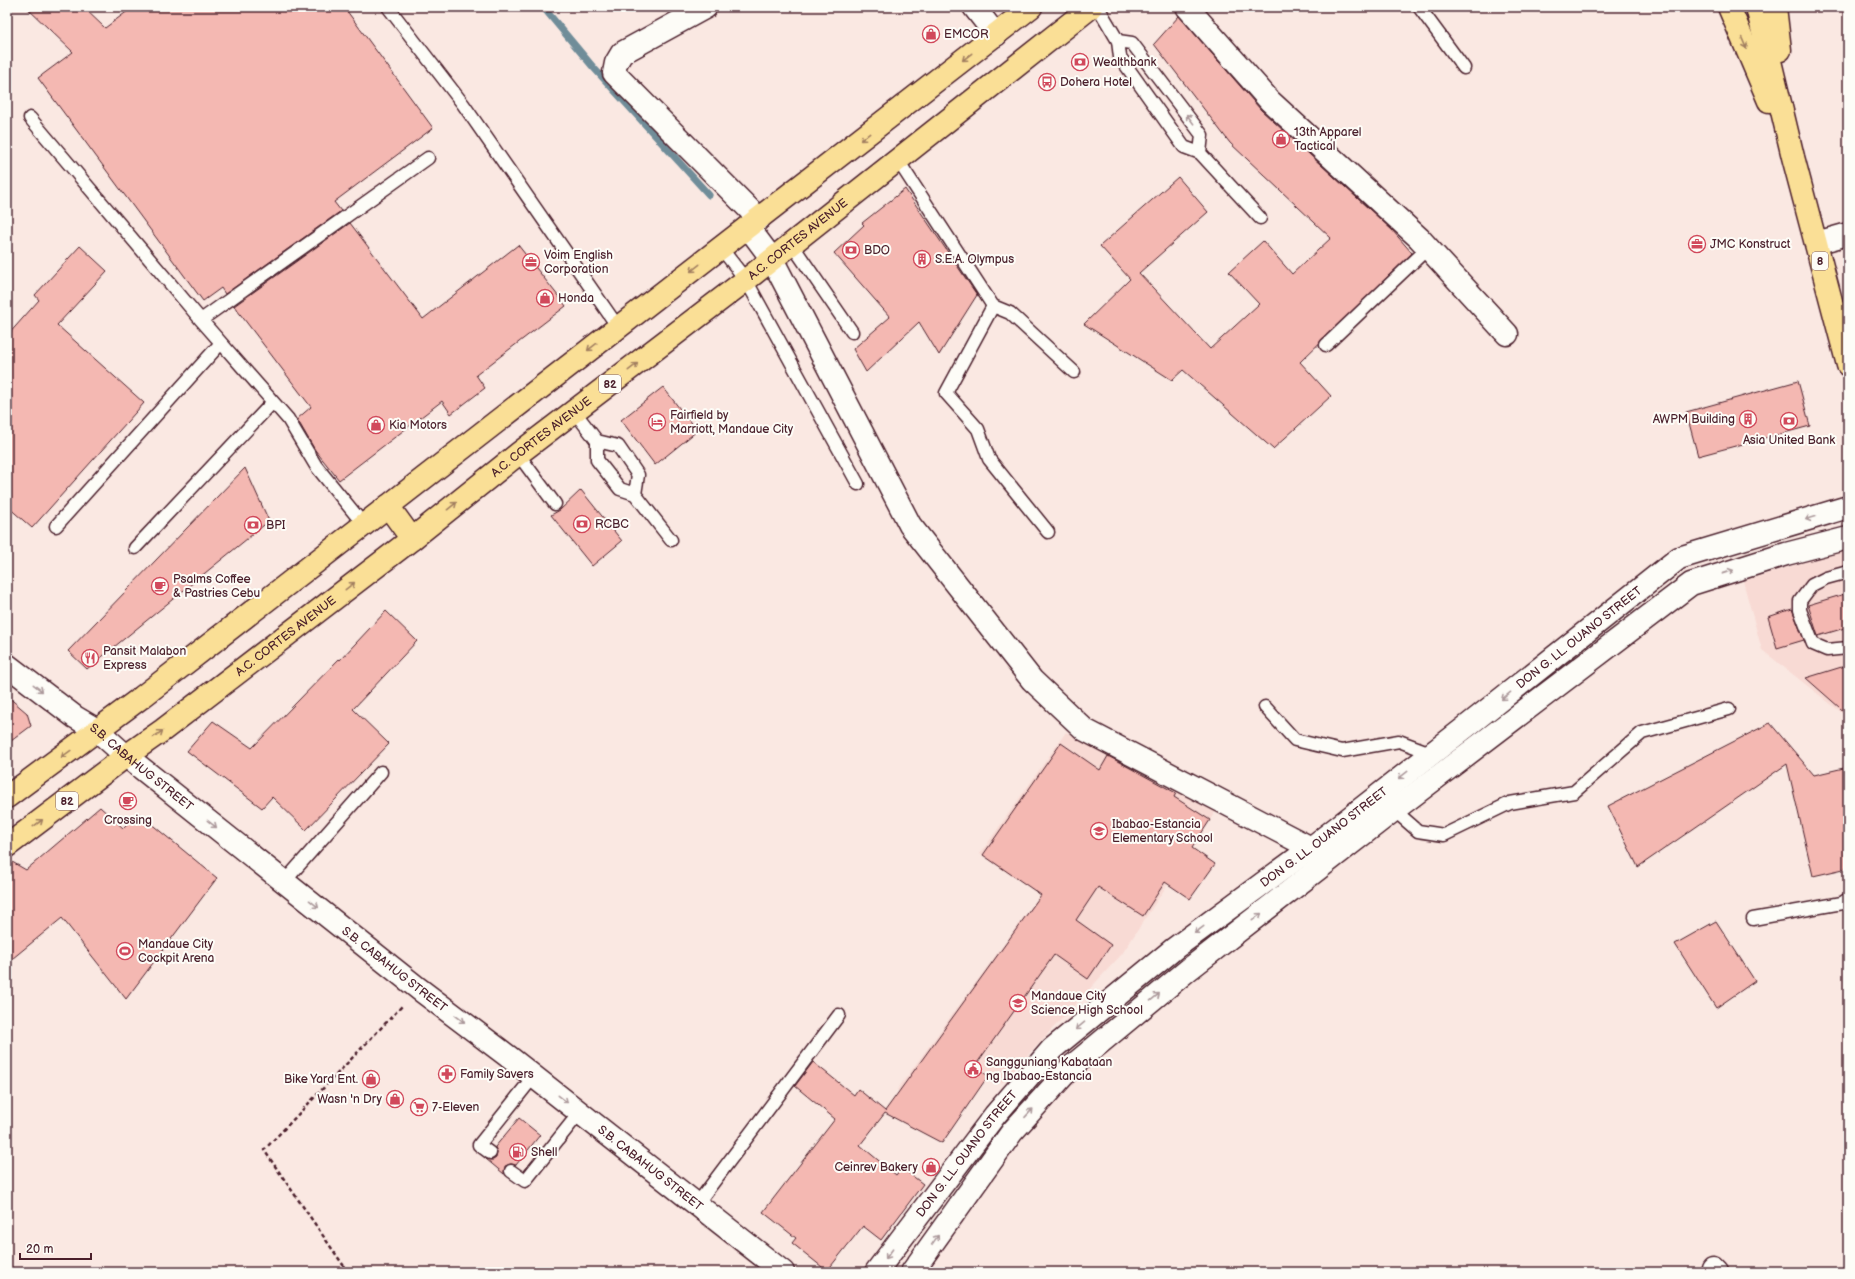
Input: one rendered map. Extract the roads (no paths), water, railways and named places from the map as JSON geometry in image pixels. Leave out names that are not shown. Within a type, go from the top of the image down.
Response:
[{"type":"main road","points":[[7,797],[154,688],[1031,7]]},
{"type":"main road","name":"8","points":[[1729,7],[1793,157]]},
{"type":"main road","name":"8","points":[[1758,7],[1793,157],[1847,355]]},
{"type":"main road","name":"8","points":[[1775,7],[1793,157]]},
{"type":"main road","name":"A.C. CORTES AVENUE","points":[[7,846],[126,756],[176,721],[412,539],[518,454],[746,280],[897,159],[1090,8]]},
{"type":"main road","points":[[388,506],[412,539]]},
{"type":"street","points":[[706,7],[622,53],[616,64],[614,73],[753,223],[910,525],[1032,680],[1085,730],[1310,848]]},
{"type":"street","points":[[974,7],[996,35]]},
{"type":"street","points":[[1186,7],[1270,101],[1428,248],[1507,334]]},
{"type":"street","points":[[1816,243],[1848,234]]},
{"type":"street","name":"DON G. LL. OUANO STREET","points":[[876,1272],[995,1115],[1052,1049],[1175,948],[1310,848],[1471,723],[1679,558],[1848,507]]},
{"type":"street","name":"DON G. LL. OUANO STREET","points":[[912,1272],[1012,1132],[1071,1067],[1188,970],[1394,810],[1691,584],[1786,554],[1848,538]]},
{"type":"street","name":"S.B. CABAHUG STREET","points":[[7,664],[75,717],[97,730],[126,756],[419,988],[534,1076],[783,1272]]},
{"type":"street","points":[[1471,723],[1485,741]]},
{"type":"street","points":[[1223,912],[1236,934]]},
{"type":"street","points":[[995,1115],[1012,1132]]},
{"type":"lane","points":[[388,7],[464,104],[618,327]]},
{"type":"lane","points":[[1419,7],[1464,68]]},
{"type":"lane","points":[[1090,8],[1118,41],[1120,57],[1184,147],[1200,153],[1260,218]]},
{"type":"lane","points":[[1118,41],[1132,43],[1202,135],[1200,153]]},
{"type":"lane","points":[[1140,85],[1154,72]]},
{"type":"lane","points":[[30,118],[201,320],[288,419],[316,466],[364,525]]},
{"type":"lane","points":[[201,320],[428,158]]},
{"type":"lane","points":[[897,159],[993,306],[1010,313],[1074,372]]},
{"type":"lane","points":[[791,243],[852,332]]},
{"type":"lane","points":[[721,248],[746,280],[858,484]]},
{"type":"lane","points":[[1326,345],[1428,248]]},
{"type":"lane","points":[[993,306],[946,393],[978,429],[989,459],[1048,532]]},
{"type":"lane","points":[[56,526],[221,343]]},
{"type":"lane","points":[[134,548],[273,402]]},
{"type":"lane","points":[[574,411],[597,441],[597,460],[620,489],[635,494],[671,540]]},
{"type":"lane","points":[[597,441],[618,446],[638,475],[635,494]]},
{"type":"lane","points":[[518,454],[555,504]]},
{"type":"lane","points":[[1848,572],[1826,578],[1812,586],[1800,601],[1800,610],[1813,644],[1827,650],[1848,648]]},
{"type":"lane","points":[[1265,707],[1295,740],[1342,751],[1399,741],[1431,753]]},
{"type":"lane","points":[[1394,810],[1418,832],[1444,834],[1510,803],[1574,792],[1642,733],[1729,709]]},
{"type":"lane","points":[[284,881],[381,772]]},
{"type":"lane","points":[[1753,919],[1842,903],[1848,899]]},
{"type":"lane","points":[[697,1204],[839,1015]]},
{"type":"lane","points":[[490,1153],[480,1144],[534,1076]]},
{"type":"lane","points":[[512,1170],[525,1181],[580,1112]]},
{"type":"waterway","points":[[543,7],[593,67],[709,195]]},
{"type":"place","name":"EMCOR","points":[[931,34]]},
{"type":"place","name":"Wealthbank","points":[[1080,62]]},
{"type":"place","name":"Dohera Hotel","points":[[1047,82]]},
{"type":"place","name":"13th Apparel Tactical","points":[[1281,139]]},
{"type":"place","name":"JMC Konstruct","points":[[1697,244]]},
{"type":"place","name":"BDO","points":[[851,250]]},
{"type":"place","name":"S.E.A. Olympus","points":[[922,259]]},
{"type":"place","name":"Voim English Corporation","points":[[531,262]]},
{"type":"place","name":"Honda","points":[[545,298]]},
{"type":"place","name":"AWPM Building","points":[[1748,419]]},
{"type":"place","name":"Asia United Bank","points":[[1789,421]]},
{"type":"place","name":"Fairfield by Marriott, Mandaue City","points":[[657,422]]},
{"type":"place","name":"Kia Motors","points":[[376,425]]},
{"type":"place","name":"RCBC","points":[[582,524]]},
{"type":"place","name":"BPI","points":[[253,525]]},
{"type":"place","name":"Psalms Coffee & Pastries Cebu","points":[[160,586]]},
{"type":"place","name":"Pansit Malabon Express","points":[[90,658]]},
{"type":"place","name":"Crossing","points":[[128,801]]},
{"type":"place","name":"Ibabao-Estancia Elementary School","points":[[1099,831]]},
{"type":"place","name":"Mandaue City Cockpit Arena","points":[[125,951]]},
{"type":"place","name":"Mandaue City Science High School","points":[[1018,1003]]},
{"type":"place","name":"Sangguniang Kabataan ng Ibabao-Estancia","points":[[973,1069]]},
{"type":"place","name":"Family Savers","points":[[447,1074]]},
{"type":"place","name":"Bike Yard Ent.","points":[[371,1079]]},
{"type":"place","name":"Wasn 'n Dry","points":[[395,1099]]},
{"type":"place","name":"7-Eleven","points":[[419,1107]]},
{"type":"place","name":"Shell","points":[[518,1152]]},
{"type":"place","name":"Ceinrev Bakery","points":[[931,1167]]}]
